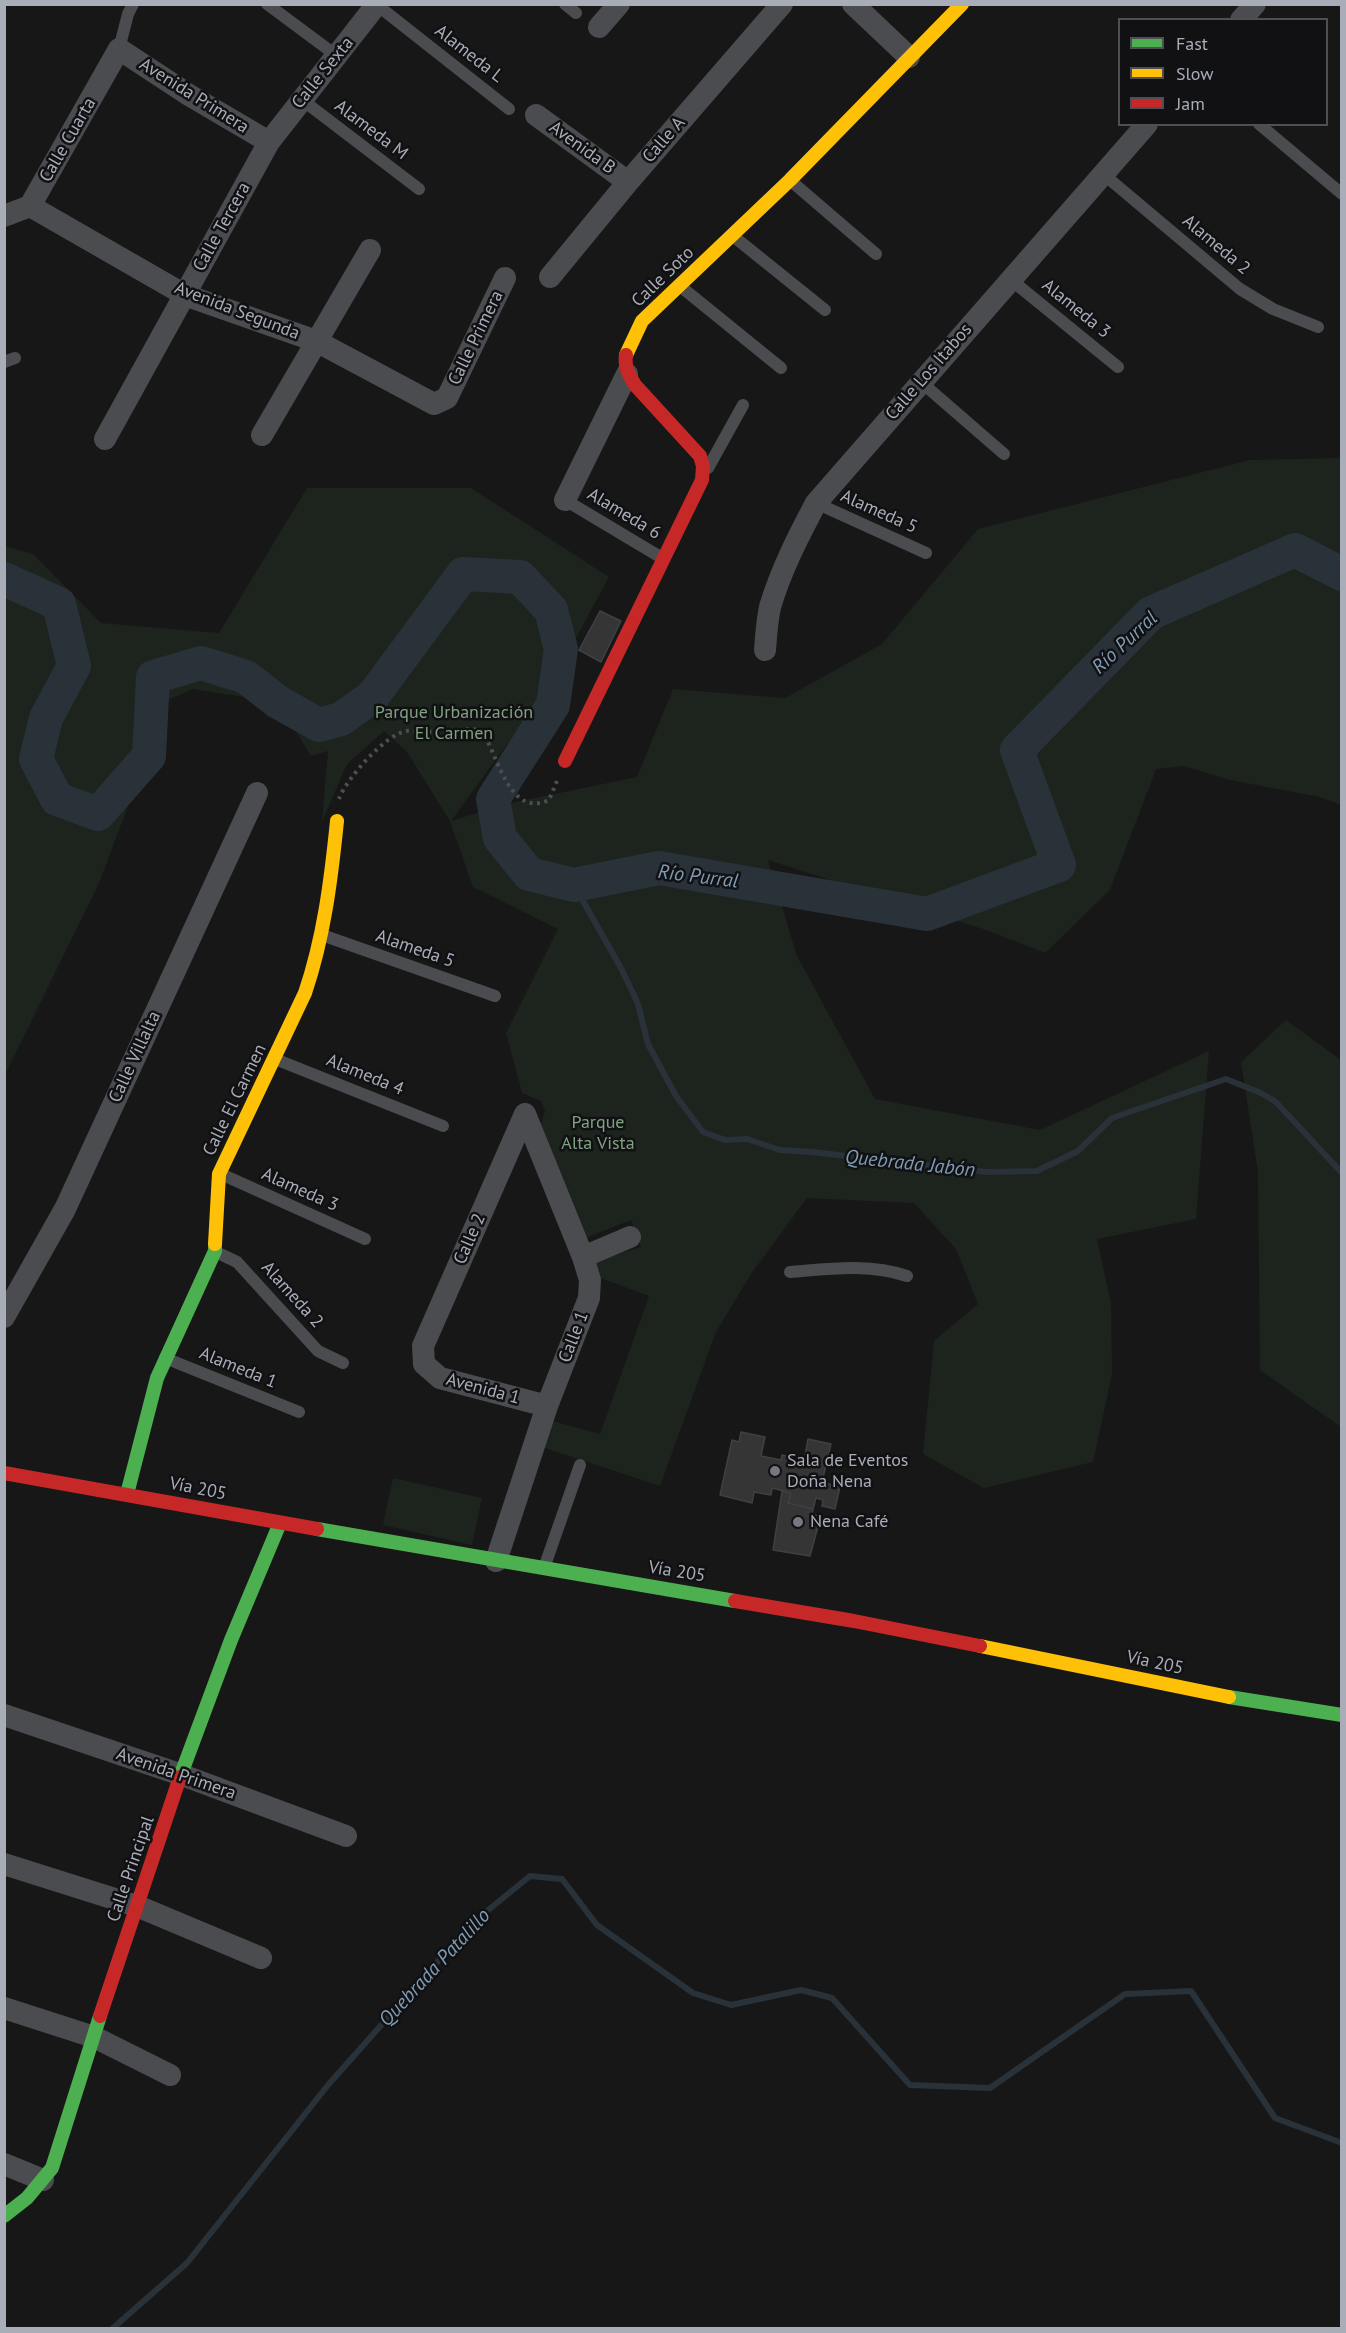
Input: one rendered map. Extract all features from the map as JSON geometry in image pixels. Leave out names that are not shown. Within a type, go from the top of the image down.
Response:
[{"type":"street","points":[[599,27],[619,4]]},
{"type":"street","name":"Calle A","points":[[550,277],[628,182],[782,4]]},
{"type":"street","points":[[853,4],[909,57]]},
{"type":"street","name":"Calle Soto","points":[[627,374],[625,364],[627,349],[642,321],[790,180],[962,4]]},
{"type":"street","points":[[1243,18],[1255,4]]},
{"type":"street","name":"Calle Sexta","points":[[269,141],[377,5]]},
{"type":"street","name":"Avenida Primera","points":[[119,49],[189,95],[269,141]]},
{"type":"street","name":"Calle Cuarta","points":[[30,206],[119,49]]},
{"type":"street","name":"Avenida B","points":[[536,115],[628,182]]},
{"type":"street","name":"Calle Los Itabos","points":[[765,650],[770,610],[780,579],[795,542],[816,503],[1145,126]]},
{"type":"street","name":"Calle Tercera","points":[[105,440],[269,141]]},
{"type":"street","points":[[4,216],[30,206]]},
{"type":"street","name":"Avenida Segunda","points":[[30,206],[185,295],[316,341],[434,404],[447,398]]},
{"type":"street","points":[[262,435],[370,250]]},
{"type":"street","name":"Calle Primera","points":[[447,398],[505,278]]},
{"type":"street","points":[[565,500],[627,374],[638,390],[700,456],[702,480],[565,761]]},
{"type":"street","name":"Calle Villalta","points":[[4,1317],[65,1209],[257,793]]},
{"type":"street","name":"Calle El Carmen","points":[[127,1494],[164,1358],[215,1251],[219,1173],[306,993],[315,966],[329,897],[337,821]]},
{"type":"street","name":"Calle 1","points":[[496,1561],[547,1406],[589,1298],[590,1280],[583,1257],[525,1114]]},
{"type":"street","name":"Calle 2","points":[[424,1364],[423,1346],[525,1114]]},
{"type":"street","points":[[583,1257],[630,1237]]},
{"type":"street","name":"Avenida 1","points":[[424,1364],[440,1378],[547,1406]]},
{"type":"street","name":"Vía 205","points":[[4,1473],[496,1561],[854,1621],[1059,1661],[1206,1693],[1341,1715]]},
{"type":"street","name":"Calle Principal","points":[[4,2216],[27,2198],[52,2168],[137,1905],[182,1775],[224,1658],[280,1523]]},
{"type":"street","name":"Avenida Primera","points":[[4,1715],[182,1775],[346,1836]]},
{"type":"street","points":[[4,1864],[137,1905],[261,1958]]},
{"type":"street","points":[[4,2008],[94,2037],[170,2075]]},
{"type":"street","points":[[4,2164],[43,2180]]},
{"type":"lane","points":[[267,4],[337,56]]},
{"type":"lane","points":[[565,4],[576,13]]},
{"type":"lane","name":"Alameda L","points":[[377,5],[509,109]]},
{"type":"lane","points":[[119,49],[128,8]]},
{"type":"lane","name":"Alameda M","points":[[301,99],[419,189]]},
{"type":"lane","points":[[1261,126],[1341,194]]},
{"type":"lane","name":"Alameda 2","points":[[1102,173],[1240,289],[1273,309],[1318,327]]},
{"type":"lane","points":[[790,180],[876,254]]},
{"type":"lane","points":[[732,235],[825,310]]},
{"type":"lane","name":"Alameda 3","points":[[1010,279],[1118,367]]},
{"type":"lane","points":[[679,286],[781,368]]},
{"type":"lane","points":[[921,382],[1004,454]]},
{"type":"lane","points":[[702,480],[743,405]]},
{"type":"lane","name":"Alameda 6","points":[[565,500],[665,559]]},
{"type":"lane","name":"Alameda 5","points":[[816,503],[927,553]]},
{"type":"lane","name":"Alameda 5","points":[[322,935],[495,996]]},
{"type":"lane","name":"Alameda 4","points":[[274,1059],[443,1126]]},
{"type":"lane","name":"Alameda 3","points":[[219,1173],[365,1239]]},
{"type":"lane","name":"Alameda 2","points":[[215,1251],[237,1262],[318,1351],[343,1363]]},
{"type":"lane","points":[[790,1272],[875,1269],[907,1276]]},
{"type":"lane","name":"Alameda 1","points":[[164,1358],[299,1412]]},
{"type":"lane","points":[[543,1569],[580,1465]]},
{"type":"path","points":[[337,821],[339,797],[355,772],[373,752],[405,731],[422,732],[467,728],[481,730],[513,792],[527,804],[539,805],[549,800],[565,761]]},
{"type":"green space","points":[[1341,458],[1341,805],[1320,797],[1230,780],[1184,766],[1156,769],[1110,890],[1045,953],[989,931],[768,860],[797,956],[875,1099],[1040,1130],[1209,1051],[1196,1219],[1097,1239],[1111,1303],[1112,1374],[1093,1462],[984,1488],[923,1454],[934,1341],[978,1304],[956,1249],[914,1203],[807,1198],[751,1274],[716,1332],[660,1486],[545,1448],[552,1421],[600,1434],[649,1296],[595,1276],[593,1262],[641,1247],[631,1220],[583,1239],[540,1127],[545,1111],[541,1101],[522,1093],[506,1033],[558,929],[473,887],[450,821],[407,752],[384,731],[347,764],[322,822],[328,751],[311,756],[278,702],[192,689],[168,700],[99,883],[5,1075],[5,546],[33,554],[101,623],[219,633],[307,488],[471,488],[609,577],[553,681],[451,821],[506,804],[637,777],[673,689],[785,698],[882,644],[978,529],[1250,460]]},
{"type":"green space","points":[[1286,1020],[1341,1060],[1341,1427],[1260,1370],[1258,1172],[1241,1062]]},
{"type":"green space","points":[[393,1478],[482,1498],[472,1545],[383,1525]]},
{"type":"building","points":[[600,611],[621,621],[601,662],[579,650]]},
{"type":"building","name":"Sala de Eventos Doña Nena","points":[[741,1432],[765,1437],[761,1456],[781,1460],[782,1455],[804,1460],[808,1439],[831,1444],[822,1482],[840,1487],[835,1509],[822,1506],[823,1500],[816,1498],[813,1509],[788,1503],[791,1493],[772,1488],[771,1495],[754,1492],[752,1503],[720,1495],[732,1440],[739,1442]]},
{"type":"building","name":"Nena Café","points":[[782,1491],[791,1493],[788,1503],[813,1509],[812,1515],[821,1515],[810,1556],[773,1550]]},
{"type":"waterway","name":"Río Purral","points":[[4,579],[59,604],[74,666],[46,718],[36,759],[57,799],[98,814],[149,756],[153,677],[201,663],[246,677],[278,702],[319,725],[341,719],[373,696],[463,574],[520,577],[551,610],[561,649],[553,705],[493,799],[500,838],[529,874],[574,885],[659,868],[927,914],[1059,865],[1017,750],[1151,613],[1295,550],[1342,574]]},
{"type":"waterway","name":"Quebrada Jabón","points":[[574,885],[622,970],[638,1004],[648,1044],[676,1096],[703,1132],[725,1140],[747,1139],[780,1150],[987,1172],[1037,1171],[1078,1151],[1112,1118],[1226,1079],[1261,1093],[1276,1102],[1342,1173]]},
{"type":"waterway","name":"Quebrada Patalillo","points":[[113,2328],[187,2263],[328,2085],[471,1924],[530,1876],[562,1879],[597,1925],[693,1993],[731,2005],[801,1990],[832,1998],[910,2085],[990,2088],[1125,1994],[1191,1991],[1275,2118],[1342,2143]]},
{"type":"traffic: fast","points":[[127,1494],[157,1378],[215,1251],[215,1244]]},
{"type":"traffic: fast","points":[[180,1777],[231,1640],[280,1523]]},
{"type":"traffic: fast","points":[[317,1529],[735,1601]]},
{"type":"traffic: fast","points":[[1229,1697],[1342,1715]]},
{"type":"traffic: fast","points":[[4,2216],[27,2198],[52,2168],[100,2016]]},
{"type":"traffic: slow","points":[[626,355],[642,321],[790,180],[962,4]]},
{"type":"traffic: slow","points":[[215,1244],[219,1174],[305,993],[312,972],[326,908],[337,821]]},
{"type":"traffic: slow","points":[[980,1646],[1229,1697]]},
{"type":"traffic: jam","points":[[565,761],[702,480],[703,466],[700,456],[635,385],[626,367],[626,355]]},
{"type":"traffic: jam","points":[[4,1473],[317,1529]]},
{"type":"traffic: jam","points":[[735,1601],[854,1621],[980,1646]]},
{"type":"traffic: jam","points":[[100,2016],[180,1777]]},
{"type":"place","name":"Sala de Eventos Doña Nena","points":[[775,1471]]},
{"type":"place","name":"Nena Café","points":[[798,1522]]},
{"type":"park label","name":"Parque Urbanización El Carmen","points":[[454,723]]},
{"type":"park label","name":"Parque Alta Vista","points":[[598,1133]]}]
